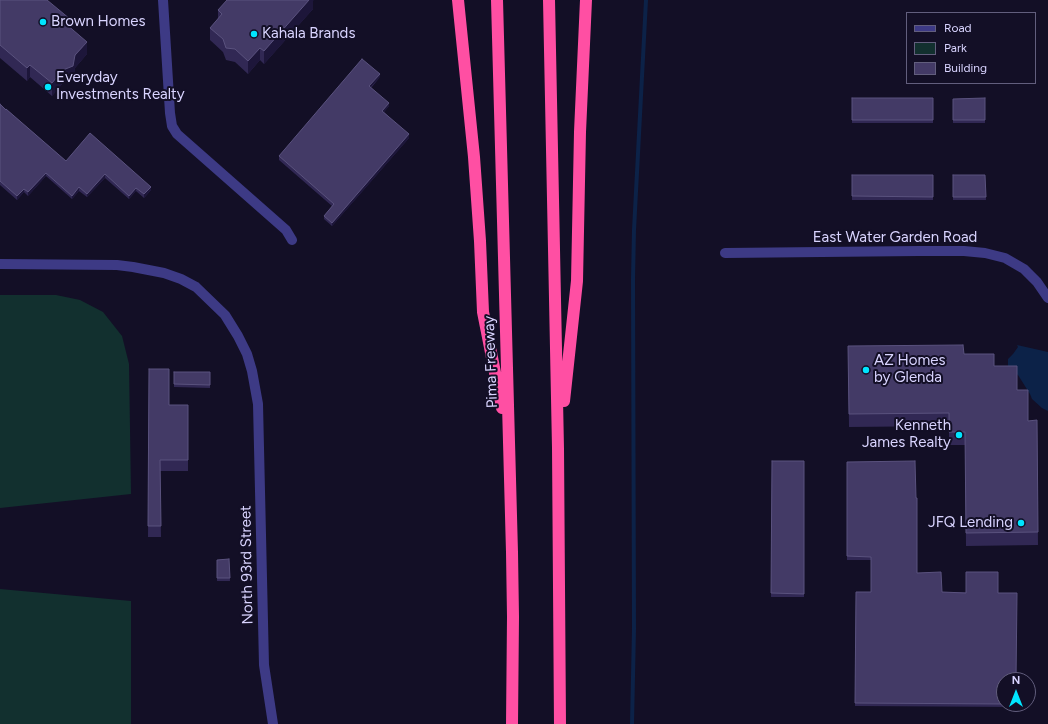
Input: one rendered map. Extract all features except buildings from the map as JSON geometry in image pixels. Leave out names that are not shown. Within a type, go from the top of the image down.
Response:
[{"type":"highway","points":[[458,0],[474,157],[483,312],[501,399],[510,455]]},
{"type":"highway","name":"Pima Freeway","points":[[497,0],[510,455],[513,616],[512,724]]},
{"type":"highway","points":[[549,0],[558,448],[560,724]]},
{"type":"highway","points":[[558,448],[578,281],[580,132],[586,0]]},
{"type":"street","points":[[163,0],[172,126],[177,134],[286,230],[292,240]]},
{"type":"street","name":"East Water Garden Road","points":[[725,253],[911,251],[964,251],[985,253],[1005,258],[1024,269],[1038,282],[1048,298]]},
{"type":"street","name":"North 93rd Street","points":[[0,264],[118,265],[164,273],[181,279],[196,287],[225,315],[238,336],[247,354],[252,370],[258,404],[264,664],[273,724]]},
{"type":"green space","points":[[0,295],[56,295],[80,300],[103,312],[122,336],[129,364],[131,494],[0,508]]},
{"type":"green space","points":[[0,589],[131,601],[131,724],[0,724]]},
{"type":"water","points":[[1017,345],[1048,352],[1048,411],[1032,399],[1018,375],[1008,370],[1008,359],[1018,347]]},
{"type":"waterway","points":[[632,724],[634,629],[633,279],[634,230],[646,0]]},
{"type":"place","name":"Brown Homes","points":[[43,22]]},
{"type":"place","name":"Kahala Brands","points":[[254,34]]},
{"type":"place","name":"Everyday Investments Realty","points":[[48,87]]},
{"type":"place","name":"AZ Homes by Glenda","points":[[866,370]]},
{"type":"place","name":"Kenneth James Realty","points":[[959,435]]},
{"type":"place","name":"JFQ Lending","points":[[1021,523]]}]
